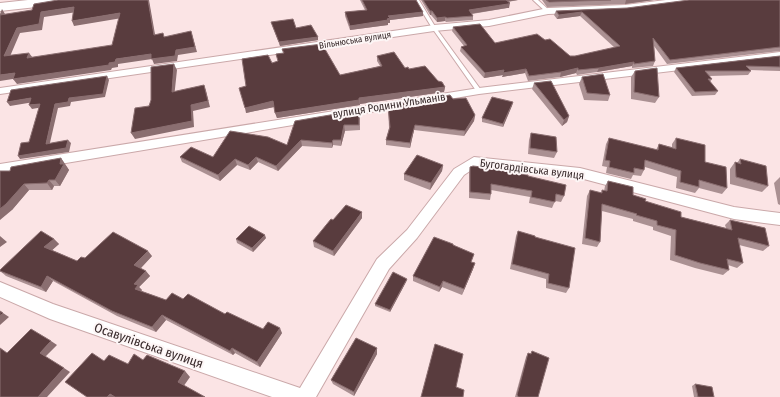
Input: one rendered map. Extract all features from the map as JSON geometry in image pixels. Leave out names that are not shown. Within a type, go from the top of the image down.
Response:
[{"type":"street","points":[[0,8],[13,3],[60,0]]},
{"type":"street","name":"Вільнюська вулиця","points":[[0,91],[434,28],[489,23],[548,11],[625,8],[688,0]]},
{"type":"street","name":"вулиця Родини Ульманів","points":[[0,169],[479,91],[780,55]]},
{"type":"street","name":"Бугогардівська вулиця","points":[[305,397],[383,264],[412,234],[459,172],[474,162],[580,173],[734,213],[780,219]]},
{"type":"street","name":"Осавулівська вулиця","points":[[0,288],[50,311],[299,397]]},
{"type":"lane","points":[[417,0],[434,28],[479,91]]},
{"type":"lane","points":[[535,0],[548,11]]},
{"type":"building","points":[[58,0],[148,0],[154,35],[163,33],[164,37],[191,31],[195,47],[176,50],[175,56],[151,59],[151,54],[116,59],[115,62],[109,63],[109,65],[13,79],[15,73],[0,75],[0,15],[32,10],[34,4]],"holes":[[[74,7],[72,21],[120,13],[112,45],[27,58],[29,53],[4,56],[17,28],[39,24],[41,12]]]},
{"type":"building","points":[[362,0],[416,0],[423,12],[388,16],[390,18],[387,19],[388,20],[350,26],[345,12],[367,10]]},
{"type":"building","points":[[423,0],[506,0],[510,3],[469,10],[473,16],[437,18],[432,11],[430,11]]},
{"type":"building","points":[[546,0],[611,0],[549,2]]},
{"type":"building","points":[[689,0],[780,0],[780,47],[670,60],[653,38],[655,61],[634,64],[634,62],[578,70],[578,68],[561,72],[529,76],[526,69],[503,73],[504,70],[485,73],[461,47],[467,45],[453,27],[480,24],[495,43],[537,34],[545,40],[550,39],[570,56],[575,56],[620,46],[582,12],[559,15],[556,11],[627,8]]},
{"type":"building","points":[[293,19],[296,28],[311,25],[318,37],[279,42],[271,22]]},
{"type":"building","points":[[322,44],[340,75],[382,66],[377,56],[394,52],[405,68],[408,67],[409,69],[425,66],[438,81],[442,82],[445,87],[359,98],[359,100],[275,113],[273,101],[245,108],[239,88],[246,86],[242,59],[268,55],[272,63],[278,61],[276,54],[284,53],[282,49]]},
{"type":"building","points":[[780,56],[780,67],[746,66],[751,71],[705,71],[712,79],[708,79],[718,91],[695,92],[676,68]]},
{"type":"building","points":[[174,64],[172,92],[204,85],[208,101],[191,105],[192,121],[131,133],[135,108],[149,106],[151,100],[151,67]]},
{"type":"building","points":[[657,68],[659,97],[634,92],[635,71]]},
{"type":"building","points":[[603,74],[610,95],[587,93],[582,77]]},
{"type":"building","points":[[107,76],[103,94],[69,98],[68,102],[55,104],[46,144],[68,140],[66,148],[18,156],[21,143],[29,142],[40,104],[29,105],[31,98],[7,102],[11,90]]},
{"type":"building","points":[[551,81],[569,116],[564,120],[534,83]]},
{"type":"building","points":[[450,95],[453,99],[466,98],[475,115],[465,131],[415,125],[410,143],[386,140],[390,127],[388,105]]},
{"type":"building","points":[[492,97],[513,102],[503,124],[482,118]]},
{"type":"building","points":[[359,110],[359,125],[344,125],[341,140],[333,140],[332,143],[301,140],[276,166],[256,157],[248,165],[235,159],[218,175],[180,157],[191,147],[213,157],[230,131],[268,137],[287,145],[295,121]]},
{"type":"building","points":[[531,133],[556,137],[557,152],[530,148]]},
{"type":"building","points":[[609,138],[658,150],[659,144],[676,149],[676,138],[705,145],[705,162],[726,167],[727,188],[699,180],[699,187],[680,182],[681,171],[645,160],[644,170],[634,168],[634,173],[609,167],[610,161],[605,160]]},
{"type":"building","points":[[417,155],[443,165],[431,183],[404,174]]},
{"type":"building","points":[[61,158],[60,164],[64,164],[55,180],[49,180],[47,183],[24,184],[0,209],[0,171],[10,171],[11,167]]},
{"type":"building","points":[[740,159],[766,166],[768,186],[736,177],[735,162],[741,164]]},
{"type":"building","points":[[473,166],[507,170],[507,172],[528,175],[566,185],[564,196],[556,194],[555,202],[531,197],[532,191],[491,184],[491,194],[470,192],[470,167]]},
{"type":"building","points":[[608,181],[633,187],[633,195],[646,199],[645,201],[681,212],[681,217],[732,230],[730,220],[765,228],[769,246],[738,238],[743,263],[727,259],[729,270],[700,263],[675,255],[676,230],[657,225],[657,221],[602,204],[600,242],[585,238],[590,190],[602,193],[602,190],[607,191]]},
{"type":"building","points":[[346,205],[362,212],[333,251],[313,241],[331,219],[333,220]]},
{"type":"building","points":[[249,226],[265,235],[252,248],[236,239]]},
{"type":"building","points":[[41,231],[54,239],[44,247],[77,261],[81,257],[85,258],[113,232],[148,251],[134,265],[146,271],[134,284],[138,285],[135,289],[166,300],[172,293],[183,299],[188,294],[225,314],[227,312],[263,329],[268,322],[280,328],[257,362],[232,348],[230,351],[162,315],[152,327],[112,311],[47,276],[41,287],[0,271]]},
{"type":"building","points":[[518,231],[575,248],[569,288],[548,283],[549,274],[512,264]]},
{"type":"building","points":[[434,237],[474,254],[471,262],[475,263],[464,289],[443,281],[440,287],[413,276]]},
{"type":"building","points":[[393,272],[407,279],[390,310],[375,304]]},
{"type":"building","points":[[31,329],[51,341],[40,353],[64,368],[38,397],[0,397],[0,348],[7,353]]},
{"type":"building","points":[[356,338],[377,348],[354,392],[331,380]]},
{"type":"building","points":[[435,344],[463,354],[456,387],[464,390],[463,397],[421,397]]},
{"type":"building","points":[[532,351],[549,358],[538,397],[518,397],[517,395],[528,353],[531,354]]},
{"type":"building","points":[[92,353],[104,361],[109,355],[128,364],[134,354],[143,360],[147,355],[185,371],[178,382],[205,397],[115,397],[110,394],[107,397],[87,397],[65,382]]},
{"type":"building","points":[[695,384],[712,387],[714,397],[698,397]]}]
